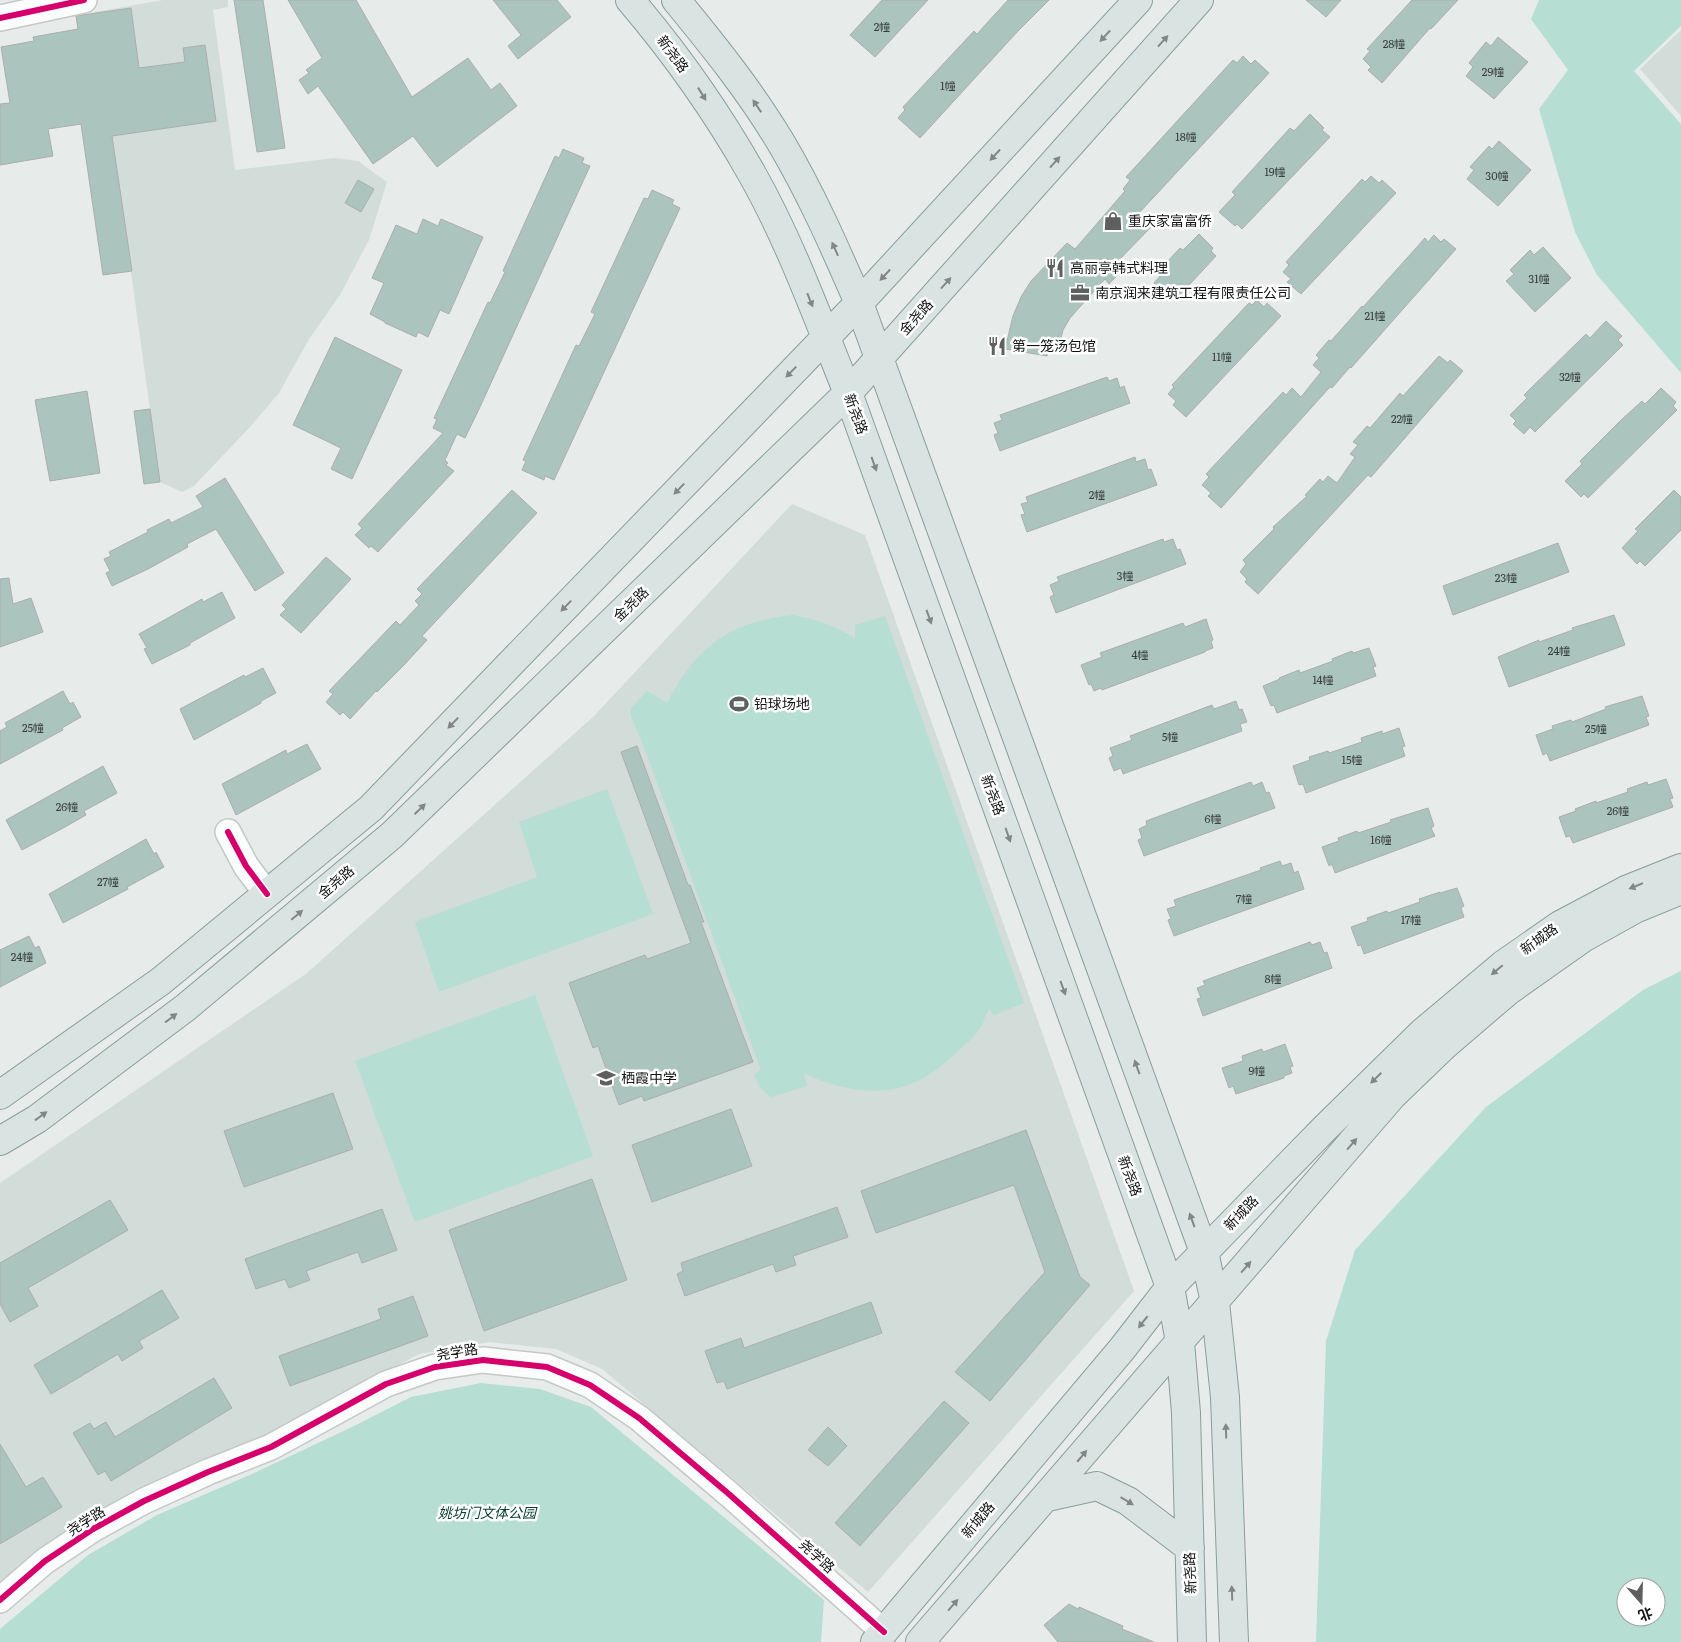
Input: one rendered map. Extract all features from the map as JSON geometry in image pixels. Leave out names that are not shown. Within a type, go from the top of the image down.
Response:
[{"type":"main road","name":"新尧路","points":[[630,0],[655,30],[697,87],[752,174],[788,248],[848,393],[1170,1287],[1180,1342],[1186,1413],[1192,1642]]},
{"type":"main road","points":[[676,0],[724,58],[780,141],[824,224],[859,303],[1204,1252],[1215,1302],[1225,1397],[1234,1642]]},
{"type":"main road","points":[[0,1095],[161,981],[371,808],[859,303],[1138,0]]},
{"type":"main road","name":"金尧路","points":[[0,1141],[37,1119],[185,1008],[392,835],[848,393],[1199,0]]},
{"type":"main road","name":"新城路","points":[[879,1637],[1122,1349],[1170,1287],[1312,1141],[1423,1032],[1504,964],[1560,924],[1626,890],[1681,868]]},
{"type":"main road","name":"新城路","points":[[920,1642],[1048,1497],[1392,1096],[1446,1044],[1508,991],[1583,938],[1638,908],[1681,890]]},
{"type":"main road","points":[[1048,1497],[1097,1486],[1128,1501],[1190,1548]]},
{"type":"street","points":[[0,18],[84,0]]},
{"type":"street","points":[[228,832],[246,866],[267,894]]},
{"type":"street","name":"尧学路","points":[[0,1600],[45,1562],[93,1529],[144,1501],[271,1446],[386,1384],[434,1368],[483,1360],[547,1368],[590,1385],[639,1418],[722,1489],[879,1637]]},
{"type":"shaded area","points":[[163,0],[228,0],[228,7],[213,10],[235,170],[335,158],[358,161],[387,182],[369,240],[340,295],[309,339],[279,393],[250,427],[194,486],[182,492],[160,482],[95,12]]},
{"type":"shaded area","points":[[1681,30],[1681,116],[1640,69]]},
{"type":"shaded area","name":"栖霞中学","points":[[792,504],[865,535],[1134,1291],[868,1592],[602,1369],[556,1349],[489,1342],[419,1354],[281,1430],[196,1462],[71,1526],[0,1583],[0,1183],[307,973],[594,716]]},
{"type":"green space","points":[[1539,0],[1681,0],[1681,26],[1634,71],[1681,124],[1681,373],[1597,275],[1575,232],[1539,109],[1568,70],[1531,19]]},
{"type":"green space","points":[[793,615],[825,624],[855,638],[855,625],[885,616],[1024,1003],[994,1015],[989,1009],[979,1030],[952,1057],[925,1077],[900,1088],[872,1091],[858,1090],[816,1079],[804,1073],[807,1086],[771,1097],[760,1088],[754,1074],[761,1070],[647,755],[631,716],[631,708],[647,691],[667,703],[678,683],[703,652],[732,631],[770,618]]},
{"type":"green space","points":[[607,789],[653,914],[439,992],[415,922],[537,877],[519,822]]},
{"type":"green space","points":[[1681,971],[1681,1642],[1316,1642],[1326,1341],[1355,1250],[1486,1107],[1643,990]]},
{"type":"green space","points":[[535,995],[593,1156],[415,1222],[355,1061]]},
{"type":"green space","name":"姚坊门文体公园","points":[[481,1383],[540,1389],[591,1407],[824,1600],[821,1642],[0,1642],[0,1629],[88,1555],[157,1515],[252,1474],[411,1397]]},
{"type":"building","points":[[234,0],[263,0],[285,148],[257,152]]},
{"type":"building","points":[[288,0],[356,0],[412,97],[468,58],[491,90],[500,83],[517,106],[437,167],[413,136],[373,164],[318,86],[308,94],[299,80],[309,73],[306,70],[322,58]]},
{"type":"building","points":[[493,0],[557,0],[571,17],[518,59],[508,46],[521,35]]},
{"type":"building","points":[[882,0],[928,0],[875,57],[850,35]]},
{"type":"building","points":[[1008,0],[1049,0],[920,138],[898,118],[905,110],[903,107],[974,31],[977,34]]},
{"type":"building","points":[[1306,0],[1341,0],[1326,17]]},
{"type":"building","points":[[1412,0],[1458,0],[1430,28],[1382,83],[1368,70],[1371,67],[1363,59],[1370,51],[1367,49]]},
{"type":"building","points":[[131,8],[139,68],[185,62],[183,48],[205,45],[216,121],[112,136],[132,271],[103,275],[81,124],[48,129],[53,156],[0,165],[0,104],[10,103],[1,47],[34,41],[33,37],[78,29],[76,16]]},
{"type":"building","points":[[1498,37],[1528,62],[1494,99],[1466,76],[1473,67],[1469,63],[1486,42],[1491,46]]},
{"type":"building","points":[[1243,56],[1251,64],[1255,60],[1269,73],[1139,213],[1153,225],[1118,261],[1124,268],[1109,284],[1105,279],[1070,318],[1063,330],[1060,342],[1053,341],[1047,356],[1005,349],[1013,316],[1021,297],[1031,281],[1067,243],[1075,249],[1125,191],[1123,189],[1130,180],[1126,177],[1233,60],[1237,63]]},
{"type":"building","points":[[1310,114],[1330,137],[1242,229],[1237,224],[1235,226],[1219,212],[1235,195],[1232,192],[1290,128],[1294,131]]},
{"type":"building","points":[[1499,141],[1531,170],[1498,206],[1467,179],[1474,170],[1470,167],[1489,146],[1492,149]]},
{"type":"building","points":[[563,149],[584,158],[582,163],[590,166],[465,438],[457,434],[445,460],[448,463],[446,465],[454,471],[378,552],[371,546],[369,548],[355,535],[362,528],[358,524],[443,433],[433,428],[437,419],[434,418],[488,302],[490,303],[505,272],[503,271],[555,156],[559,158]]},
{"type":"building","points":[[1371,176],[1379,183],[1382,180],[1396,193],[1301,294],[1287,282],[1291,279],[1283,272],[1289,265],[1286,262],[1362,179],[1365,182]]},
{"type":"building","points":[[358,180],[374,189],[361,212],[345,203]]},
{"type":"building","points":[[652,190],[674,200],[672,204],[680,208],[554,480],[545,476],[544,480],[522,470],[526,461],[523,460],[576,345],[579,346],[595,314],[591,312],[644,198],[648,199]]},
{"type":"building","points":[[423,219],[438,226],[441,219],[483,237],[449,314],[440,310],[428,337],[418,332],[416,337],[370,314],[384,283],[372,278],[396,225],[417,234]]},
{"type":"building","points":[[1199,234],[1213,248],[1211,251],[1216,256],[1176,299],[1170,294],[1168,297],[1154,283],[1169,266],[1166,263],[1180,248],[1183,250]]},
{"type":"building","points":[[1434,235],[1441,242],[1444,239],[1456,249],[1351,368],[1332,388],[1330,387],[1221,508],[1208,496],[1211,493],[1202,485],[1209,477],[1206,474],[1283,392],[1286,395],[1292,388],[1301,397],[1321,372],[1313,365],[1319,358],[1316,355],[1363,307],[1425,238],[1428,242]]},
{"type":"building","points":[[1543,247],[1571,278],[1535,312],[1506,281],[1514,274],[1510,270],[1530,250],[1534,255]]},
{"type":"building","points":[[1257,300],[1264,307],[1267,303],[1281,316],[1186,417],[1173,405],[1176,401],[1168,394],[1174,387],[1172,385],[1249,303],[1252,305]]},
{"type":"building","points":[[1606,321],[1622,336],[1618,340],[1623,345],[1535,432],[1530,427],[1524,434],[1513,424],[1516,421],[1510,415],[1527,398],[1524,395],[1586,334],[1590,338]]},
{"type":"building","points":[[335,337],[402,370],[352,479],[331,469],[341,448],[293,425]]},
{"type":"building","points":[[1439,356],[1448,363],[1450,360],[1463,371],[1371,477],[1368,475],[1258,594],[1245,582],[1247,579],[1240,572],[1246,564],[1243,560],[1274,529],[1273,527],[1307,496],[1305,495],[1320,479],[1323,482],[1328,476],[1337,483],[1355,457],[1350,454],[1358,445],[1353,442],[1367,426],[1370,428],[1400,393],[1403,396]]},
{"type":"building","points":[[1107,377],[1109,381],[1117,378],[1120,388],[1124,386],[1130,403],[1000,451],[994,435],[998,433],[994,423],[1002,420],[1000,415]]},
{"type":"building","points":[[1661,388],[1676,402],[1673,406],[1677,410],[1588,498],[1584,494],[1581,497],[1565,481],[1582,464],[1580,461],[1618,423],[1642,401],[1645,404]]},
{"type":"building","points":[[87,391],[100,473],[50,481],[35,400]]},
{"type":"building","points":[[150,409],[160,482],[144,484],[134,411]]},
{"type":"building","points":[[1135,457],[1136,462],[1145,459],[1148,470],[1151,469],[1157,485],[1027,532],[1021,515],[1025,514],[1021,504],[1028,502],[1026,497]]},
{"type":"building","points":[[225,478],[284,573],[255,591],[216,529],[187,544],[188,547],[148,569],[112,586],[106,573],[110,571],[104,559],[111,556],[109,552],[169,519],[171,523],[203,507],[196,496]]},
{"type":"building","points":[[512,490],[537,513],[422,636],[427,640],[404,665],[350,719],[343,712],[340,715],[326,702],[333,694],[329,691],[396,621],[400,625],[419,605],[415,601],[422,594],[417,589]]},
{"type":"building","points":[[1674,490],[1681,497],[1681,530],[1645,566],[1640,561],[1637,564],[1622,548],[1638,531],[1635,529]]},
{"type":"building","points":[[1163,539],[1164,542],[1173,539],[1177,550],[1180,549],[1186,564],[1056,613],[1050,597],[1054,595],[1050,585],[1059,581],[1057,577]]},
{"type":"building","points":[[1558,543],[1569,572],[1453,615],[1443,586]]},
{"type":"building","points":[[326,557],[351,579],[301,633],[280,615],[286,609],[282,605]]},
{"type":"building","points":[[9,578],[13,604],[31,598],[43,632],[0,647],[0,579]]},
{"type":"building","points":[[222,592],[235,618],[190,643],[190,645],[152,664],[144,649],[147,648],[139,634],[202,599],[203,602]]},
{"type":"building","points":[[1614,615],[1625,645],[1509,687],[1498,657],[1539,640],[1539,642],[1573,630],[1572,628]]},
{"type":"building","points":[[1206,619],[1213,640],[1211,641],[1213,648],[1102,690],[1101,688],[1094,691],[1091,684],[1089,685],[1081,665],[1102,657],[1100,653],[1183,623],[1185,627]]},
{"type":"building","points":[[1369,648],[1376,666],[1373,667],[1376,676],[1277,713],[1274,705],[1271,706],[1263,686],[1299,670],[1300,673],[1333,661],[1332,659],[1352,651],[1353,653]]},
{"type":"building","points":[[263,668],[276,693],[194,740],[180,709],[244,675],[245,677]]},
{"type":"building","points":[[63,691],[70,704],[73,702],[81,717],[62,728],[63,730],[0,764],[0,731],[7,727],[5,723]]},
{"type":"building","points":[[1642,696],[1649,716],[1646,717],[1649,725],[1550,761],[1547,753],[1543,755],[1536,735],[1553,729],[1552,726],[1571,720],[1572,722],[1606,709],[1605,707]]},
{"type":"building","points":[[1236,701],[1239,710],[1242,709],[1247,722],[1240,724],[1242,731],[1123,774],[1121,768],[1114,771],[1109,758],[1113,756],[1110,748],[1132,740],[1130,736],[1212,705],[1214,709]]},
{"type":"building","points":[[1399,728],[1405,746],[1402,747],[1405,756],[1306,793],[1303,784],[1299,785],[1293,766],[1310,760],[1309,757],[1328,751],[1329,753],[1362,742],[1361,738]]},
{"type":"building","points":[[307,744],[321,769],[236,815],[222,784],[286,750],[287,754]]},
{"type":"building","points":[[637,746],[688,885],[690,885],[704,922],[701,922],[753,1062],[644,1101],[642,1096],[619,1105],[598,1046],[593,1048],[569,983],[645,955],[647,959],[691,943],[621,752]]},
{"type":"building","points":[[103,766],[117,793],[84,811],[86,815],[22,850],[6,820]]},
{"type":"building","points":[[1666,779],[1673,798],[1670,799],[1673,807],[1573,843],[1570,836],[1566,837],[1559,817],[1596,801],[1596,803],[1628,792],[1627,789],[1647,782],[1648,785]]},
{"type":"building","points":[[1251,782],[1253,786],[1262,782],[1266,793],[1269,792],[1275,808],[1144,856],[1138,840],[1142,838],[1139,829],[1147,825],[1146,821]]},
{"type":"building","points":[[1428,808],[1434,826],[1431,828],[1435,836],[1335,873],[1332,864],[1329,866],[1322,847],[1339,841],[1338,838],[1357,831],[1358,833]]},
{"type":"building","points":[[146,839],[164,867],[127,887],[128,889],[63,923],[49,894]]},
{"type":"building","points":[[1280,861],[1282,866],[1291,863],[1294,873],[1298,871],[1304,889],[1174,936],[1168,920],[1171,919],[1167,909],[1176,906],[1174,900],[1261,870],[1260,868]]},
{"type":"building","points":[[1457,888],[1464,906],[1461,908],[1464,917],[1364,954],[1361,945],[1358,946],[1351,927],[1368,921],[1367,918],[1387,911],[1388,913],[1420,902],[1419,899]]},
{"type":"building","points":[[29,936],[35,948],[39,946],[46,963],[0,987],[0,950]]},
{"type":"building","points":[[1310,942],[1312,945],[1320,942],[1324,953],[1327,952],[1332,968],[1203,1016],[1197,999],[1201,998],[1197,988],[1205,985],[1203,981]]},
{"type":"building","points":[[1285,1044],[1293,1066],[1290,1067],[1292,1073],[1284,1076],[1284,1078],[1236,1094],[1233,1086],[1229,1088],[1222,1068],[1243,1061],[1242,1056],[1262,1049],[1263,1052]]},
{"type":"building","points":[[333,1093],[353,1149],[244,1187],[224,1131]]},
{"type":"building","points":[[731,1109],[752,1166],[652,1202],[632,1145]]},
{"type":"building","points":[[1026,1130],[1080,1277],[1090,1285],[990,1401],[955,1372],[1045,1272],[1014,1185],[876,1233],[861,1191]]},
{"type":"building","points":[[592,1179],[627,1280],[484,1331],[449,1230]]},
{"type":"building","points":[[110,1200],[128,1230],[28,1288],[38,1306],[10,1322],[0,1304],[0,1263]]},
{"type":"building","points":[[837,1207],[848,1237],[793,1256],[796,1265],[776,1272],[773,1264],[685,1296],[677,1274],[683,1271],[681,1263]]},
{"type":"building","points":[[382,1209],[397,1250],[362,1263],[358,1252],[306,1271],[310,1280],[289,1288],[285,1279],[256,1289],[245,1259]]},
{"type":"building","points":[[162,1290],[179,1318],[139,1341],[143,1348],[122,1361],[118,1354],[51,1394],[34,1365]]},
{"type":"building","points":[[413,1296],[428,1336],[290,1386],[279,1356],[381,1319],[378,1309]]},
{"type":"building","points":[[871,1302],[882,1333],[727,1389],[724,1381],[717,1383],[705,1351],[741,1338],[744,1348]]},
{"type":"building","points":[[214,1378],[232,1408],[111,1481],[105,1471],[98,1475],[73,1433],[90,1423],[94,1429],[106,1422],[115,1437]]},
{"type":"building","points":[[944,1401],[969,1423],[860,1546],[835,1523]]},
{"type":"building","points":[[828,1427],[847,1446],[828,1466],[808,1450]]},
{"type":"building","points":[[0,1444],[26,1487],[43,1477],[62,1507],[0,1544]]},
{"type":"building","points":[[1069,1604],[1123,1626],[1122,1629],[1154,1642],[1058,1642],[1044,1625]]},
{"type":"cycle path","points":[[0,18],[84,0]]},
{"type":"cycle path","points":[[228,832],[246,866],[267,894]]},
{"type":"cycle path","points":[[0,1600],[45,1561],[93,1529],[144,1501],[208,1472],[271,1447],[386,1384],[435,1367],[483,1360],[547,1367],[590,1385],[639,1418],[730,1495],[884,1632]]},
{"type":"place","name":"重庆家富富侨","points":[[1113,221]]},
{"type":"place","name":"高丽亭韩式料理","points":[[1055,268]]},
{"type":"place","name":"南京润来建筑工程有限责任公司","points":[[1080,293]]},
{"type":"place","name":"第一笼汤包馆","points":[[997,346]]},
{"type":"place","name":"铅球场地","points":[[739,704]]},
{"type":"place","name":"栖霞中学","points":[[606,1078]]}]
